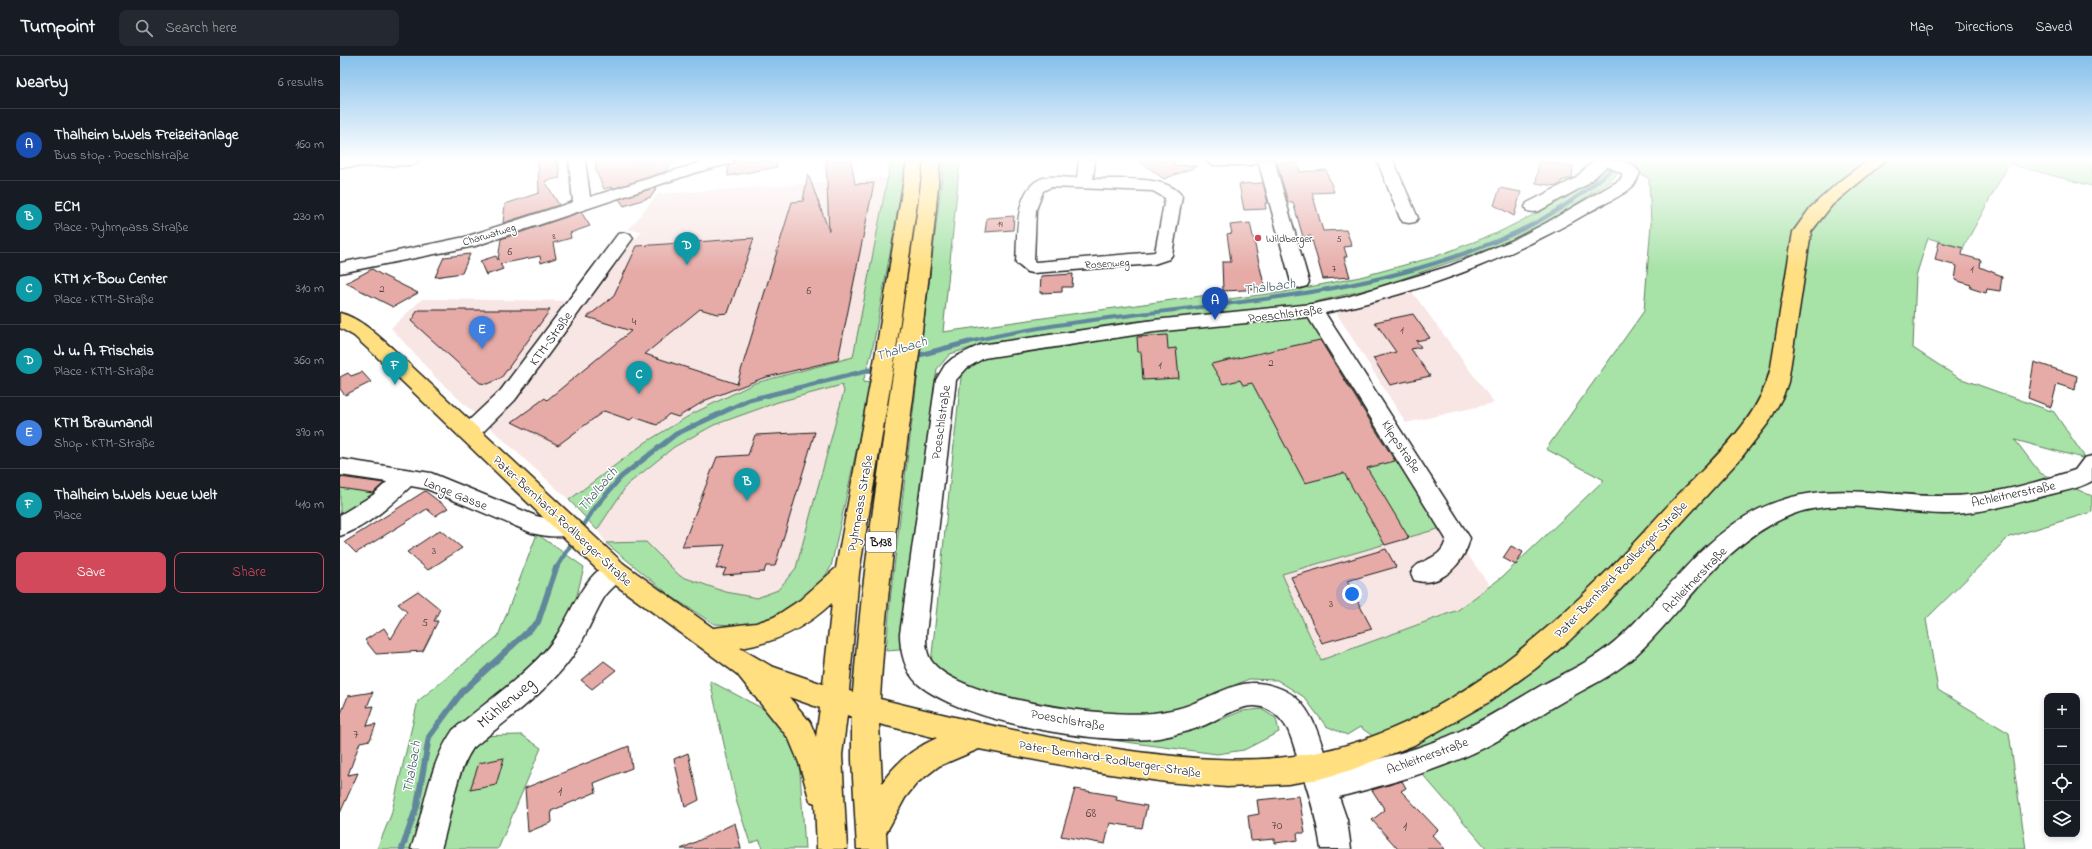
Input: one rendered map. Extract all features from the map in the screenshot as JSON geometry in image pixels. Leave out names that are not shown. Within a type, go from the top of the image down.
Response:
[{"type":"main road","name":"Pyhrnpass Straße","points":[[831,840],[828,755],[835,700],[847,572],[885,357],[909,197]]},
{"type":"main road","name":"Pyhrnpass Straße","points":[[872,839],[866,708],[878,568],[927,197]]},
{"type":"main road","name":"Pater-Bernhard-Rodlberger-Straße","points":[[340,319],[361,332],[470,432],[586,545],[614,570],[648,598],[745,666],[789,685],[835,700],[977,736],[1087,757],[1202,773],[1318,777],[1352,756],[1399,738],[1448,714],[1550,642],[1587,607],[1656,535],[1690,496],[1729,458],[1752,430],[1770,402],[1779,379],[1802,232],[1809,220],[1822,205],[1832,197]]},
{"type":"main road","points":[[708,640],[751,635],[782,626],[806,611],[847,572]]},
{"type":"main road","points":[[745,666],[800,731],[806,741],[831,840]]},
{"type":"main road","points":[[872,839],[896,789],[914,767],[935,753],[977,736]]},
{"type":"street","points":[[581,197],[582,204]]},
{"type":"street","name":"Charwatweg","points":[[340,268],[469,242],[604,197]]},
{"type":"street","name":"Rosenweg","points":[[1033,197],[1028,210],[1025,263],[1033,268],[1154,259],[1163,254],[1174,197]]},
{"type":"street","points":[[1276,197],[1300,282]]},
{"type":"street","points":[[1400,197],[1409,218]]},
{"type":"street","points":[[1533,207],[1552,197]]},
{"type":"street","name":"Poeschlstraße","points":[[1336,849],[1332,820],[1301,726],[1293,712],[1283,702],[1268,696],[1252,694],[1237,698],[1199,715],[1168,723],[1140,727],[1109,727],[1031,713],[963,696],[941,686],[926,674],[918,662],[913,648],[913,634],[946,380],[953,368],[964,359],[980,352],[1154,326],[1313,310],[1350,302],[1404,287],[1456,270],[1510,248],[1552,228],[1604,197]]},
{"type":"street","name":"KTM-Straße","points":[[470,432],[508,395],[624,238]]},
{"type":"street","name":"Klippstraße","points":[[1313,310],[1458,538],[1457,548],[1444,565],[1422,573]]},
{"type":"street","name":"Achleitnerstraße","points":[[1318,777],[1417,762],[1473,739],[1569,684],[1620,652],[1656,620],[1705,565],[1742,530],[1767,515],[1795,505],[1826,499],[1856,498],[1947,505],[1972,504],[2068,481],[2083,476],[2092,464]]},
{"type":"street","name":"Lange Gasse","points":[[340,467],[407,476],[441,484],[532,524],[550,528],[568,526]]},
{"type":"street","points":[[340,527],[381,500],[407,476]]},
{"type":"street","name":"Mühlenweg","points":[[426,849],[447,773],[457,745],[463,738],[531,682],[562,650],[579,623],[596,588],[614,570]]},
{"type":"shaded area","points":[[655,197],[883,197],[853,357],[755,382],[678,423],[569,500],[437,379],[391,328],[422,299],[582,301],[642,231],[628,230]]},
{"type":"shaded area","points":[[1410,289],[1494,403],[1406,423],[1335,311]]},
{"type":"shaded area","points":[[842,385],[845,391],[796,568],[778,590],[757,598],[726,592],[680,576],[646,542],[606,543],[597,530],[627,485],[674,447],[714,425],[778,402]]},
{"type":"shaded area","points":[[1441,528],[1462,531],[1467,554],[1490,586],[1458,610],[1321,661],[1282,574]]},
{"type":"green space","points":[[884,197],[900,197],[872,352],[863,382],[871,383],[831,567],[813,594],[758,626],[714,624],[672,597],[606,543],[646,542],[680,576],[726,592],[757,598],[778,590],[796,568],[844,391],[842,385],[778,402],[714,425],[674,447],[627,485],[597,530],[569,500],[646,442],[692,414],[755,383],[853,357]]},
{"type":"green space","points":[[939,197],[956,197],[943,332],[1215,294],[1221,300],[1284,292],[1360,277],[1434,257],[1497,233],[1566,197],[1587,197],[1550,221],[1509,242],[1378,287],[1298,306],[1128,322],[984,344],[950,354],[937,369],[900,650],[886,651],[891,592]]},
{"type":"green space","points":[[1650,197],[1991,197],[1963,248],[1928,238],[1916,276],[1913,348],[1959,378],[2054,412],[2086,459],[2015,440],[2040,473],[2092,496],[2092,512],[2009,537],[1926,619],[1938,690],[2009,733],[2026,849],[1487,849],[1417,768],[1360,727],[1347,735],[1326,726],[1304,697],[1277,680],[1249,679],[1169,713],[1096,716],[950,683],[931,664],[961,377],[956,376],[981,354],[1168,330],[1308,317],[1441,528],[1282,574],[1321,660],[1458,610],[1502,577],[1604,480],[1546,449],[1644,311],[1651,224]]},
{"type":"green space","points":[[340,472],[396,480],[340,518]]},
{"type":"green space","points":[[537,534],[584,567],[573,611],[534,665],[464,736],[522,735],[541,748],[498,849],[377,849],[391,815],[418,701],[498,636]]},
{"type":"green space","points":[[710,681],[773,714],[796,741],[800,772],[805,849],[762,849],[760,840],[750,843],[737,803]]},
{"type":"green space","points":[[1261,709],[1276,718],[1279,732],[1244,750],[1217,754],[1103,739],[1163,736],[1198,729],[1242,711]]},
{"type":"building","points":[[527,197],[554,197],[559,205],[503,223],[505,204]]},
{"type":"building","points":[[625,197],[651,197],[624,206],[619,199]]},
{"type":"building","points":[[804,197],[816,197],[829,231],[828,197],[871,197],[838,360],[763,378],[706,400],[678,417],[669,414],[657,425],[634,417],[630,420],[604,411],[558,445],[512,422],[545,398],[547,400],[631,331],[587,317],[613,297],[637,246],[754,238],[728,313],[717,314],[700,309],[645,354],[737,384],[792,202],[803,201]]},
{"type":"building","points":[[1242,197],[1267,197],[1268,203],[1265,203],[1266,209],[1244,210]]},
{"type":"building","points":[[1287,197],[1313,197],[1323,231],[1346,230],[1352,246],[1344,247],[1347,257],[1344,257],[1350,277],[1323,279],[1311,236],[1303,237],[1293,202],[1288,202]]},
{"type":"building","points":[[1497,197],[1520,197],[1514,216],[1494,205]]},
{"type":"building","points":[[581,212],[590,226],[570,233],[571,238],[553,243],[556,258],[541,263],[540,256],[500,264],[503,269],[486,275],[480,261],[496,256],[498,260],[501,239]]},
{"type":"building","points":[[1014,216],[1013,230],[985,232],[987,218]]},
{"type":"building","points":[[1250,223],[1265,289],[1223,291],[1222,262],[1231,262],[1227,234],[1232,233],[1230,225]]},
{"type":"building","points":[[1939,242],[1963,248],[1962,255],[1981,260],[1980,267],[2002,276],[2000,291],[1987,289],[1986,293],[1970,288],[1971,285],[1955,280],[1957,266],[1935,260]]},
{"type":"building","points":[[470,254],[462,273],[435,277],[444,257]]},
{"type":"building","points":[[372,269],[418,293],[393,307],[346,283]]},
{"type":"building","points":[[1073,274],[1072,287],[1062,287],[1062,292],[1040,293],[1041,276]]},
{"type":"building","points":[[418,310],[550,310],[501,378],[487,384],[480,383],[411,321]]},
{"type":"building","points":[[1413,314],[1430,338],[1416,341],[1421,347],[1411,349],[1430,376],[1390,385],[1373,358],[1396,352],[1375,322]]},
{"type":"building","points":[[1167,335],[1168,349],[1176,348],[1179,378],[1143,380],[1141,352],[1138,352],[1137,337]]},
{"type":"building","points":[[1320,340],[1395,461],[1367,468],[1409,538],[1385,545],[1344,473],[1305,483],[1252,383],[1243,385],[1240,380],[1223,384],[1211,364]]},
{"type":"building","points":[[2034,362],[2077,376],[2075,390],[2057,384],[2051,407],[2028,398]]},
{"type":"building","points":[[362,372],[371,382],[345,395],[340,389],[340,377],[348,373],[351,376]]},
{"type":"building","points":[[815,432],[775,566],[766,566],[764,572],[723,575],[726,568],[716,569],[725,545],[682,547],[717,457],[748,455],[755,435]]},
{"type":"building","points":[[340,477],[384,483],[373,493],[340,488]]},
{"type":"building","points":[[425,491],[448,508],[435,516],[427,509],[356,553],[345,542]]},
{"type":"building","points":[[440,530],[462,548],[428,570],[407,552]]},
{"type":"building","points":[[1511,546],[1523,552],[1516,565],[1503,558]]},
{"type":"building","points":[[1386,549],[1396,567],[1347,581],[1372,629],[1322,643],[1291,577]]},
{"type":"building","points":[[418,591],[440,609],[434,621],[438,621],[423,651],[376,654],[365,640],[384,628],[391,639],[407,612],[398,604]]},
{"type":"building","points":[[604,661],[616,670],[592,689],[581,680]]},
{"type":"building","points":[[373,692],[367,707],[374,706],[367,726],[376,724],[370,740],[360,742],[348,775],[358,773],[340,813],[340,716],[348,696]]},
{"type":"building","points":[[629,746],[632,768],[594,783],[596,792],[551,811],[552,822],[528,832],[525,788]]},
{"type":"building","points":[[688,753],[699,800],[685,807],[674,759]]},
{"type":"building","points":[[504,758],[496,785],[470,790],[479,763]]},
{"type":"building","points":[[1402,781],[1406,788],[1401,791],[1438,830],[1432,835],[1445,849],[1398,849],[1372,820],[1385,810],[1372,790]]},
{"type":"building","points":[[1075,789],[1117,796],[1116,800],[1147,806],[1142,828],[1110,823],[1105,844],[1061,836]]},
{"type":"building","points":[[1299,796],[1305,833],[1297,833],[1298,840],[1275,843],[1275,839],[1251,841],[1248,816],[1259,814],[1257,800]]},
{"type":"building","points":[[735,823],[741,849],[681,849]]},
{"type":"waterway","name":"Thalbach","points":[[966,343],[1025,330],[1270,298],[1330,289],[1391,276],[1451,258],[1498,241],[1542,219],[1577,197]]},
{"type":"waterway","name":"Thalbach","points":[[912,357],[966,343]]},
{"type":"waterway","name":"Thalbach","points":[[579,532],[593,510],[621,477],[676,434],[749,400],[878,368]]},
{"type":"waterway","name":"Thalbach","points":[[556,569],[574,540]]},
{"type":"waterway","name":"Thalbach","points":[[402,849],[417,806],[429,737],[462,692],[538,622],[556,568]]},
{"type":"place","name":"Wildberger","points":[[1258,238]]},
{"type":"place","name":"J. u. A. Frischeis","points":[[687,265]]},
{"type":"place","name":"Thalheim b.Wels Freizeitanlage","points":[[1215,320]]},
{"type":"place","name":"KTM Braumandl","points":[[482,349]]},
{"type":"place","name":"Thalheim b.Wels Neue Welt","points":[[395,385]]},
{"type":"place","name":"KTM X-Bow Center","points":[[639,394]]},
{"type":"place","name":"ECM","points":[[747,501]]}]
